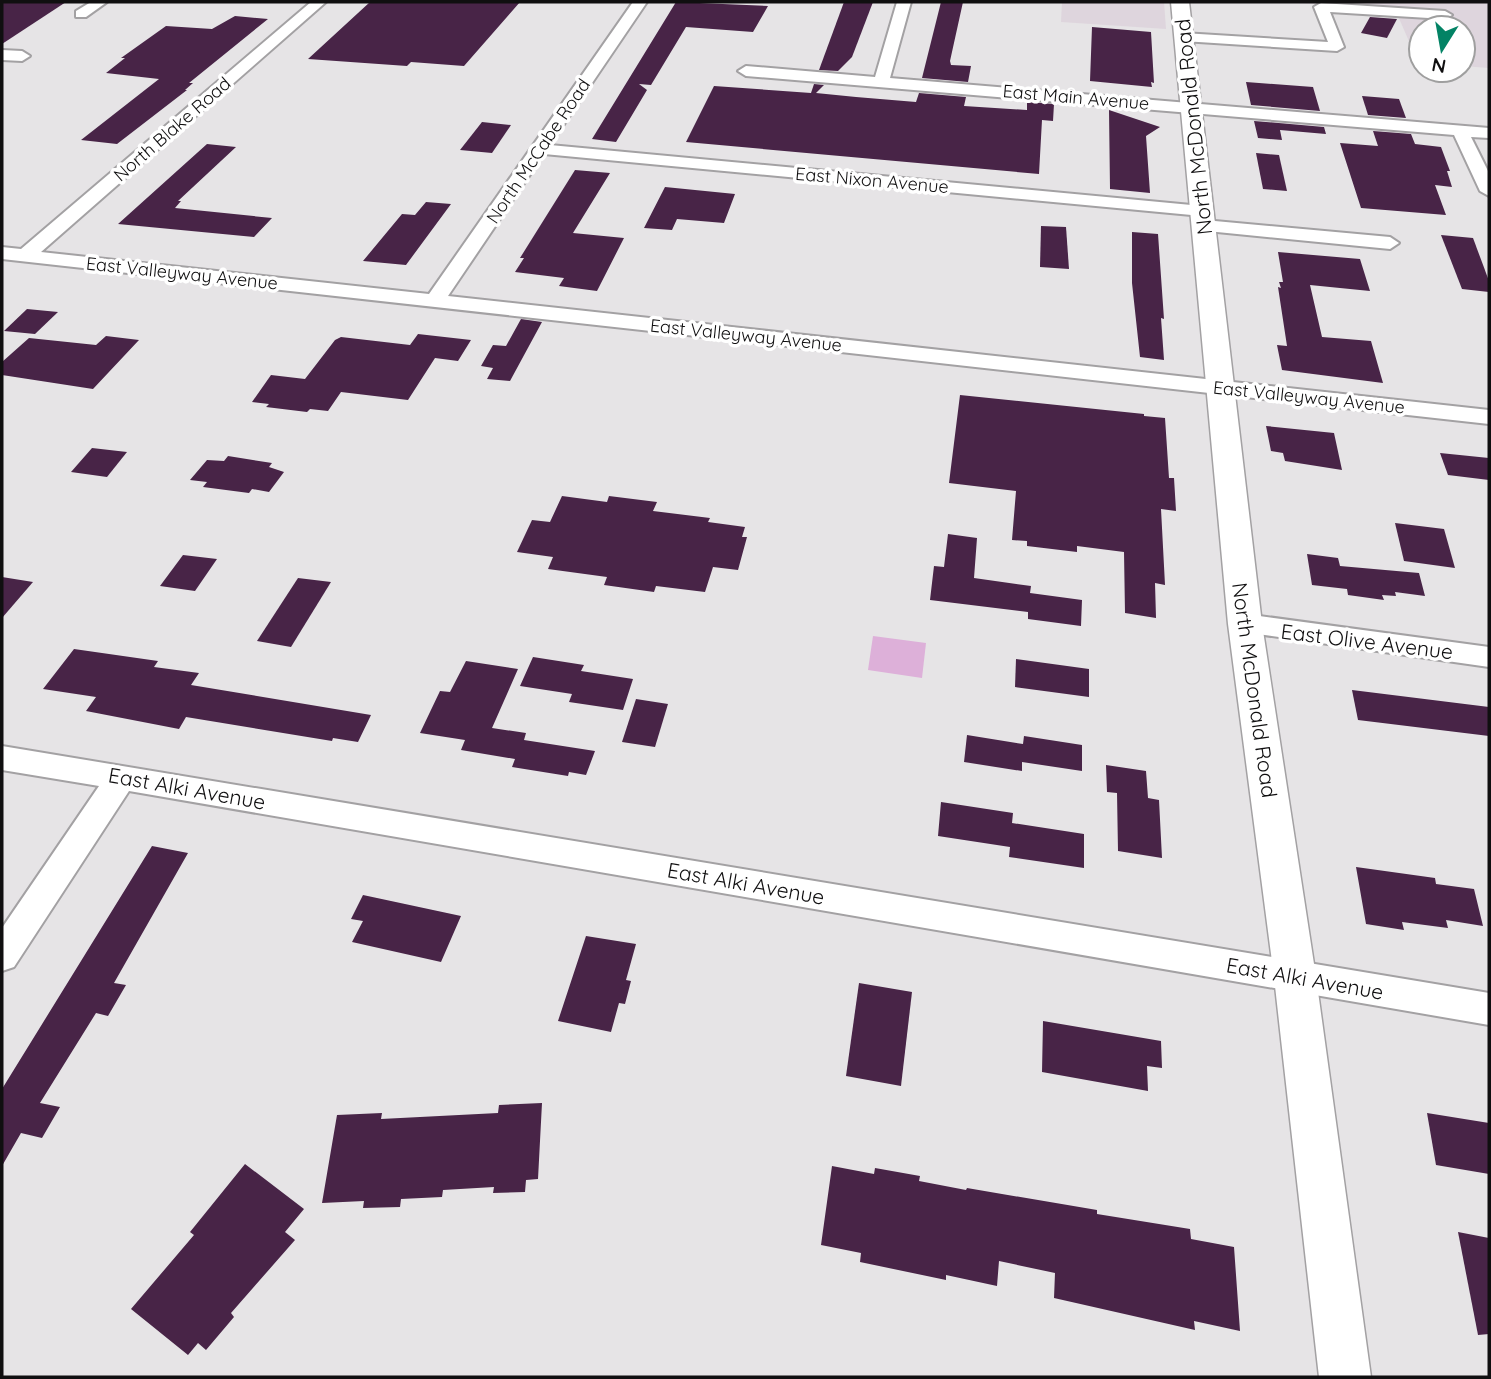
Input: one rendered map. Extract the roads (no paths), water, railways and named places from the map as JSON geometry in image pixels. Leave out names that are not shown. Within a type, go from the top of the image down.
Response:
[{"type":"street","points":[[81,15],[100,2]]},
{"type":"street","name":"North Blake Road","points":[[25,256],[318,2]]},
{"type":"street","name":"North McCabe Road","points":[[435,300],[640,2]]},
{"type":"street","points":[[881,82],[904,2]]},
{"type":"street","name":"North McDonald Road","points":[[1180,2],[1218,387],[1245,625],[1296,977],[1345,1377]]},
{"type":"street","points":[[1183,37],[1337,47],[1321,7],[1430,14]]},
{"type":"street","points":[[2,54],[22,56]]},
{"type":"street","name":"East Main Avenue","points":[[746,71],[1489,132]]},
{"type":"street","points":[[1460,130],[1489,191]]},
{"type":"street","name":"East Nixon Avenue","points":[[541,149],[1203,219],[1390,243]]},
{"type":"street","name":"East Valleyway Avenue","points":[[2,253],[1489,417]]},
{"type":"street","name":"East Olive Avenue","points":[[1245,625],[1489,657]]},
{"type":"street","name":"East Alki Avenue","points":[[2,758],[1489,1009]]},
{"type":"street","points":[[2,956],[122,777]]}]
